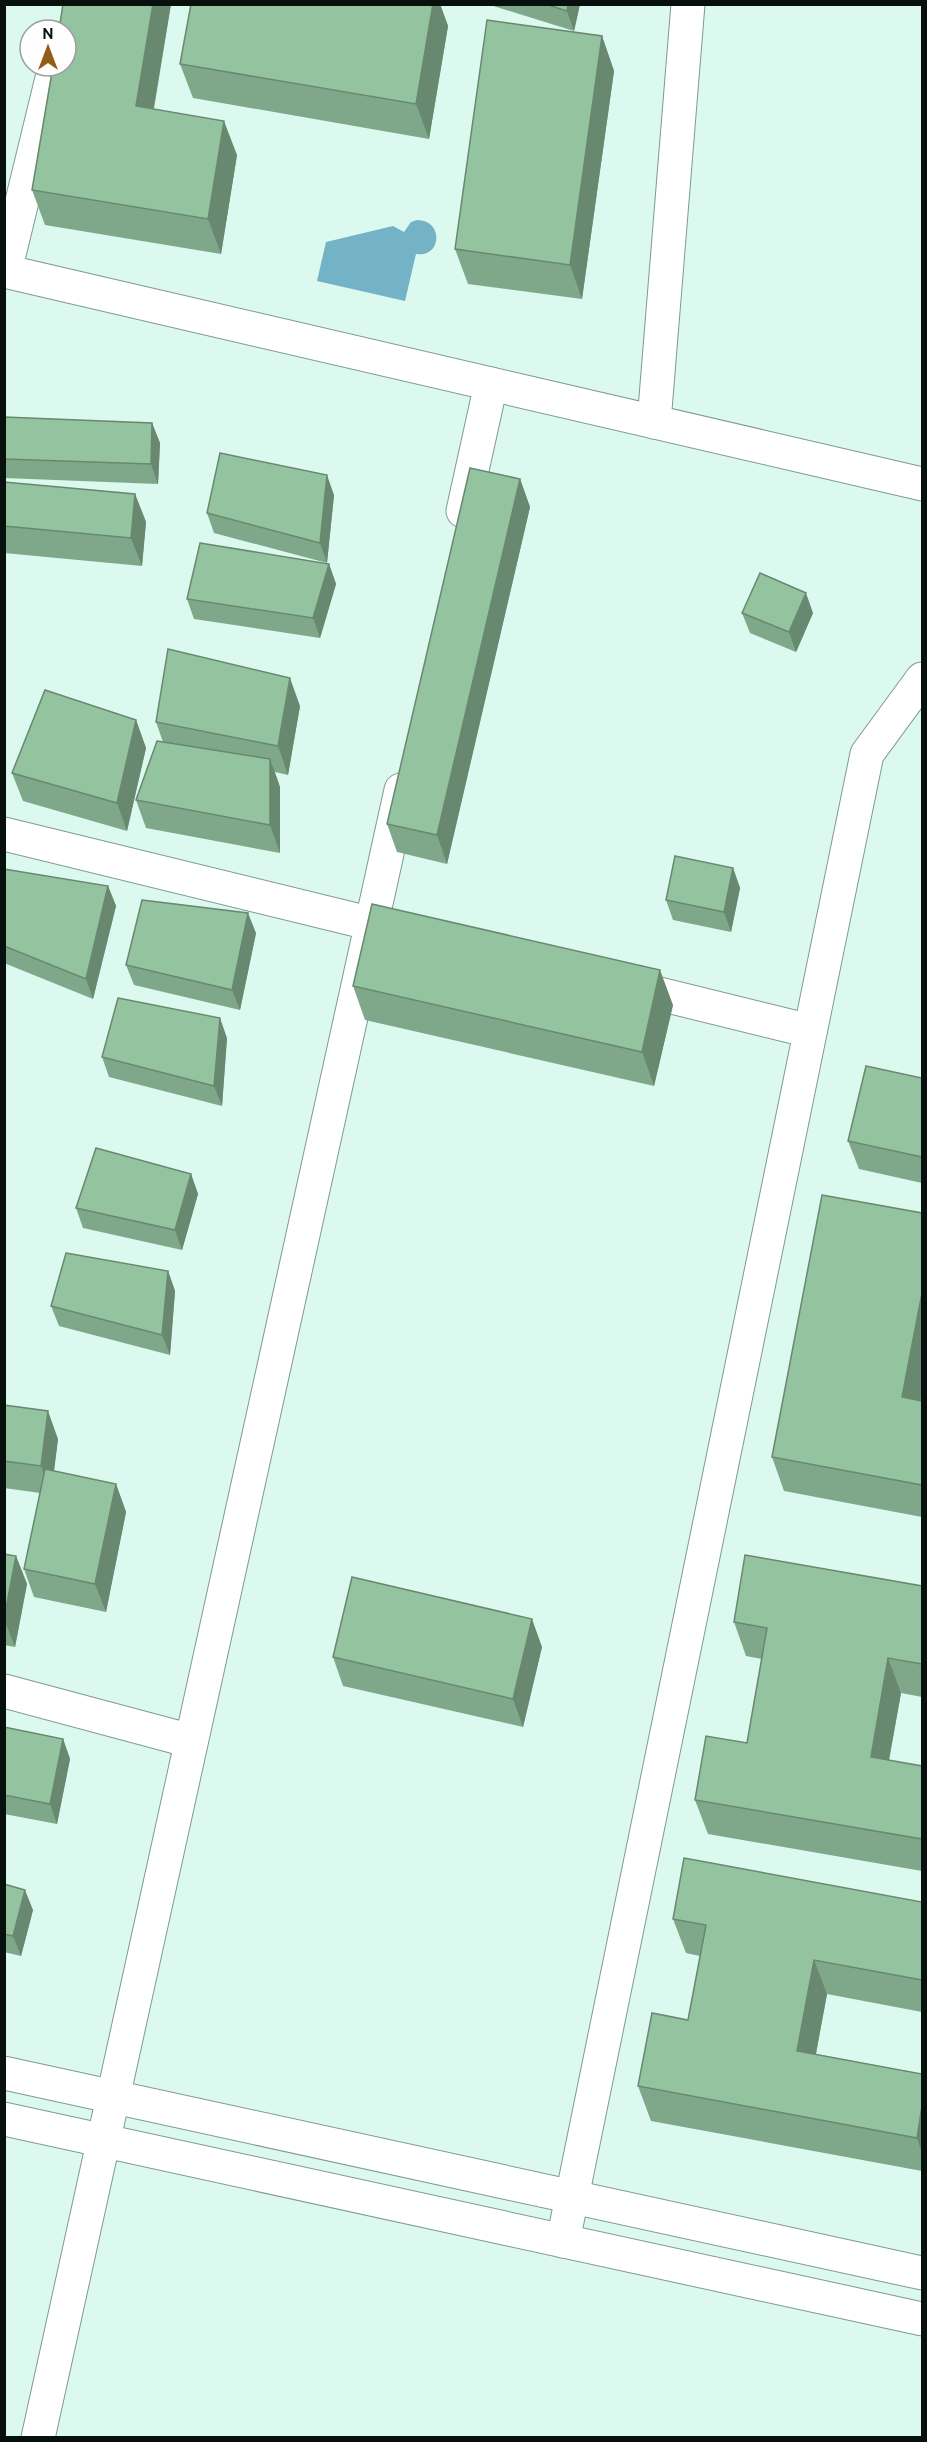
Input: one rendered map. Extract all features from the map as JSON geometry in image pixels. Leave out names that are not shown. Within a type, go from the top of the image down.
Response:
[{"type":"street","points":[[654,422],[688,4]]},
{"type":"street","points":[[52,78],[5,271],[922,484]]},
{"type":"street","points":[[456,545],[491,384]]},
{"type":"street","points":[[563,2241],[867,754],[922,680]]},
{"type":"street","points":[[38,2438],[407,763]]},
{"type":"street","points":[[4,834],[417,935]]},
{"type":"street","points":[[602,980],[810,1031]]},
{"type":"street","points":[[4,1691],[191,1741]]},
{"type":"street","points":[[4,2073],[922,2273]]},
{"type":"street","points":[[4,2119],[922,2319]]},
{"type":"water","points":[[417,220],[432,226],[436,238],[435,245],[425,254],[416,254],[405,301],[317,281],[326,242],[393,226],[404,232],[411,222]]},
{"type":"building","points":[[63,4],[153,4],[136,106],[224,121],[208,219],[32,190],[51,78],[78,78],[78,18],[61,18]]},
{"type":"building","points":[[191,4],[433,4],[416,104],[180,64]]},
{"type":"building","points":[[545,4],[568,4],[567,11]]},
{"type":"building","points":[[487,20],[602,36],[570,265],[455,249]]},
{"type":"building","points":[[4,417],[152,423],[151,464],[4,459]]},
{"type":"building","points":[[220,453],[327,475],[320,543],[207,513]]},
{"type":"building","points":[[470,468],[520,479],[437,835],[387,824]]},
{"type":"building","points":[[4,482],[135,494],[131,538],[4,526]]},
{"type":"building","points":[[200,543],[329,564],[313,618],[187,599]]},
{"type":"building","points":[[760,573],[806,593],[789,632],[742,613]]},
{"type":"building","points":[[168,649],[290,678],[278,746],[156,722]]},
{"type":"building","points":[[45,690],[136,720],[117,803],[12,773]]},
{"type":"building","points":[[157,741],[270,759],[270,825],[136,800]]},
{"type":"building","points":[[675,856],[733,868],[724,912],[666,900]]},
{"type":"building","points":[[4,869],[108,886],[86,979],[4,946]]},
{"type":"building","points":[[142,900],[248,913],[232,990],[126,965]]},
{"type":"building","points":[[372,904],[660,970],[642,1052],[353,986]]},
{"type":"building","points":[[118,998],[220,1018],[214,1086],[102,1057]]},
{"type":"building","points":[[866,1066],[922,1078],[922,1157],[848,1141]]},
{"type":"building","points":[[96,1148],[191,1174],[175,1230],[76,1208]]},
{"type":"building","points":[[822,1195],[922,1213],[922,1293],[902,1397],[922,1401],[922,1485],[772,1457]]},
{"type":"building","points":[[66,1253],[168,1271],[162,1335],[51,1306]]},
{"type":"building","points":[[4,1405],[48,1411],[41,1466],[4,1461]]},
{"type":"building","points":[[45,1469],[116,1484],[95,1584],[24,1569]]},
{"type":"building","points":[[4,1554],[16,1556],[4,1619]]},
{"type":"building","points":[[745,1555],[922,1586],[922,1664],[888,1658],[871,1757],[922,1766],[922,1839],[695,1800],[706,1736],[747,1743],[767,1628],[734,1622]]},
{"type":"building","points":[[352,1577],[532,1619],[513,1699],[333,1657]]},
{"type":"building","points":[[4,1727],[63,1739],[50,1804],[4,1795]]},
{"type":"building","points":[[684,1858],[922,1902],[922,1980],[814,1960],[797,2051],[922,2074],[922,2106],[917,2138],[638,2086],[652,2013],[688,2020],[706,1925],[673,1919]]},
{"type":"building","points":[[4,1884],[25,1890],[13,1936],[4,1934]]}]
